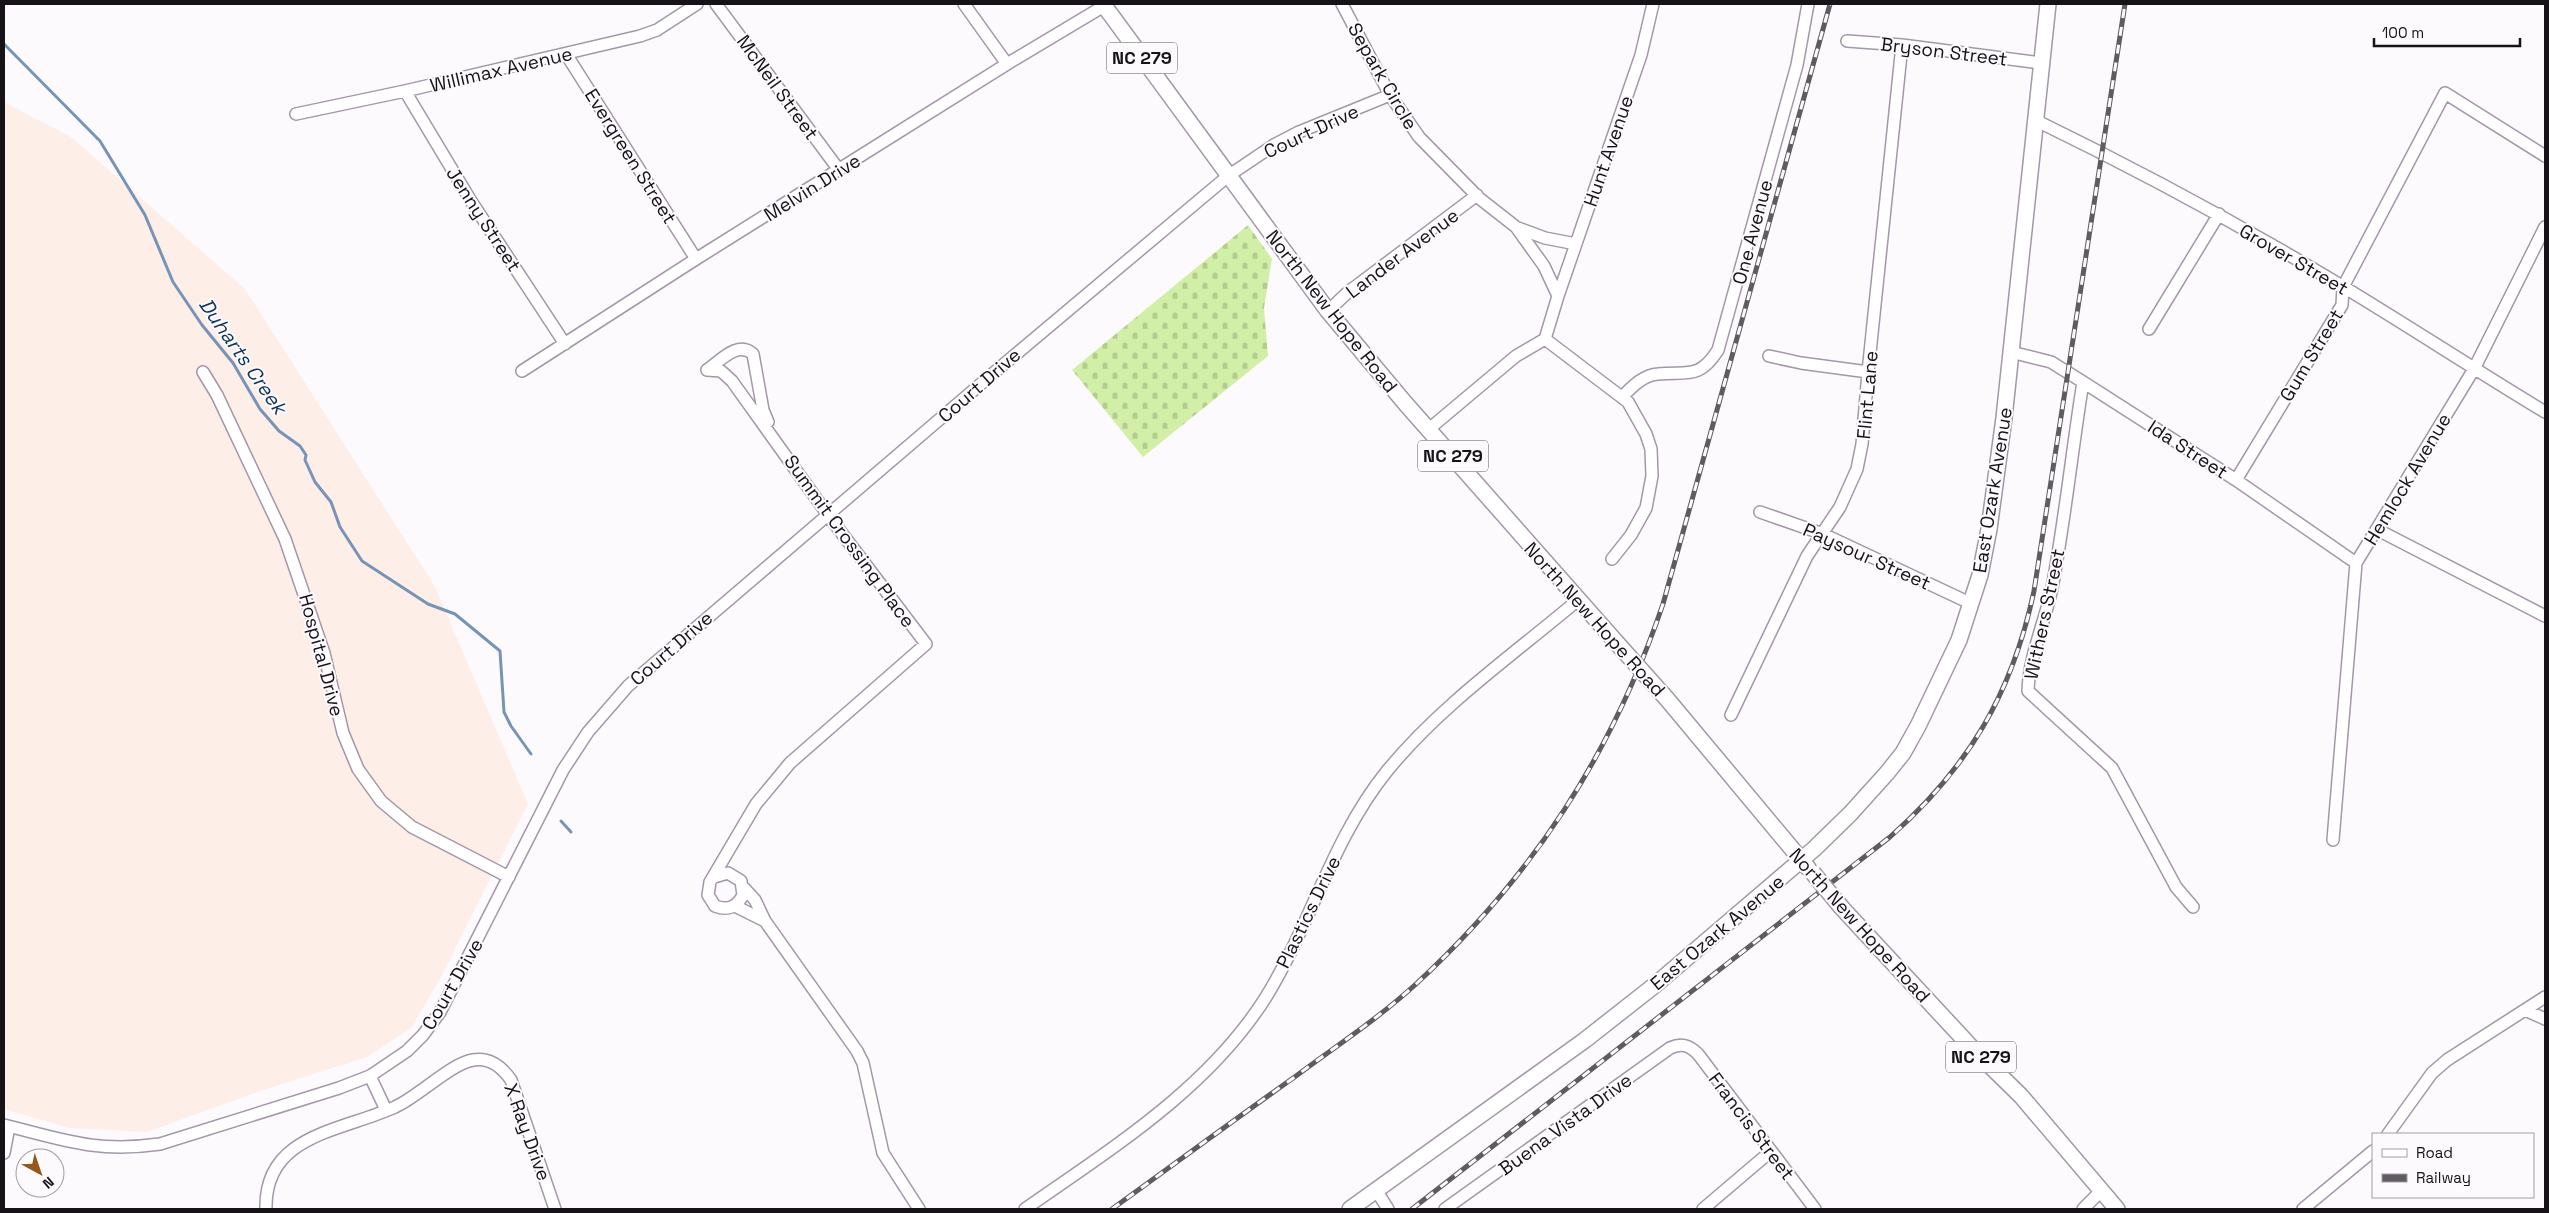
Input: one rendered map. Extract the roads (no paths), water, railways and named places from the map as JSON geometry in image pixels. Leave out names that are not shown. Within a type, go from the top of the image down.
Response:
[{"type":"main road","name":"East Ozark Avenue","points":[[1350,1209],[1610,1022],[1801,860],[1850,814],[1903,753],[1941,681],[1972,604],[1982,567],[1993,510],[2048,4]]},
{"type":"main road","name":"North New Hope Road","points":[[1103,5],[1328,312],[1667,700],[1842,908],[1972,1048],[2021,1096],[2118,1209]]},
{"type":"street","name":"Willimax Avenue","points":[[296,114],[405,92],[566,54],[657,30],[698,4]]},
{"type":"street","name":"McNeil Street","points":[[716,4],[839,170]]},
{"type":"street","points":[[964,4],[1008,64]]},
{"type":"street","name":"Separk Circle","points":[[1342,4],[1390,95],[1419,137],[1477,195],[1516,227],[1544,266],[1558,296]]},
{"type":"street","name":"Hunt Avenue","points":[[1558,296],[1640,55],[1654,4]]},
{"type":"street","name":"One Avenue","points":[[1622,397],[1634,384],[1646,378],[1657,374],[1690,373],[1704,367],[1718,350],[1797,65],[1808,4]]},
{"type":"street","name":"Melvin Drive","points":[[522,371],[696,258],[1103,5]]},
{"type":"street","name":"Bryson Street","points":[[1847,41],[1902,45],[2041,63]]},
{"type":"street","name":"Flint Lane","points":[[1731,715],[1807,556],[1840,507],[1857,469],[1862,444],[1902,45]]},
{"type":"street","name":"Evergreen Street","points":[[566,54],[696,258]]},
{"type":"street","name":"Jenny Street","points":[[405,92],[471,201],[565,344]]},
{"type":"street","name":"Gum Street","points":[[2236,480],[2342,305],[2343,287],[2445,93],[2545,156]]},
{"type":"street","name":"Court Drive","points":[[7,1126],[85,1146],[128,1148],[160,1144],[339,1088],[370,1076],[407,1051],[423,1035],[440,1012],[563,770],[608,708],[670,648],[1228,176],[1274,145],[1299,132],[1390,95]]},
{"type":"street","name":"Grover Street","points":[[2035,120],[2110,156],[2219,214],[2343,287],[2545,412]]},
{"type":"street","name":"Lander Avenue","points":[[1328,312],[1347,293],[1477,195]]},
{"type":"street","points":[[2149,328],[2219,214]]},
{"type":"street","name":"Separk Circle","points":[[1516,227],[1545,238],[1576,244]]},
{"type":"street","name":"Hemlock Avenue","points":[[2333,840],[2356,563],[2378,530],[2474,369],[2545,227]]},
{"type":"street","points":[[1430,429],[1516,356],[1545,339],[1558,296]]},
{"type":"street","points":[[1545,339],[1622,397],[1635,411],[1651,449],[1652,476],[1646,508],[1639,523],[1612,559]]},
{"type":"street","name":"Summit Crossing Place","points":[[730,850],[756,804],[790,764],[926,644],[828,515],[732,381],[721,371],[708,370],[737,349],[749,350],[753,354],[763,410],[774,438]]},
{"type":"street","name":"Ida Street","points":[[2011,352],[2051,362],[2236,480],[2356,563]]},
{"type":"street","points":[[1769,356],[1801,363],[1868,372]]},
{"type":"street","name":"Hospital Drive","points":[[203,372],[217,394],[285,538],[318,635],[343,733],[358,769],[381,801],[408,823],[442,843],[509,876]]},
{"type":"street","name":"Withers Street","points":[[2083,382],[2058,555],[2046,615],[2028,675],[2028,691],[2112,768],[2176,887],[2193,907]]},
{"type":"street","name":"Paysour Street","points":[[1760,512],[1823,534],[1972,604]]},
{"type":"street","points":[[2378,530],[2545,616]]},
{"type":"street","name":"Plastics Drive","points":[[1025,1209],[1134,1132],[1225,1053],[1267,995],[1296,940],[1343,838],[1387,771],[1444,712],[1578,600]]},
{"type":"street","points":[[730,850],[736,876],[755,900],[765,921],[857,1051],[863,1063],[883,1153],[919,1209]]},
{"type":"street","points":[[730,850],[708,888],[710,901],[722,909],[735,906],[765,921]]},
{"type":"street","points":[[714,877],[728,873],[736,876]]},
{"type":"street","points":[[735,906],[743,895],[744,888]]},
{"type":"street","points":[[2389,1133],[2432,1073],[2447,1060],[2545,997]]},
{"type":"street","points":[[2525,1010],[2545,1020]]},
{"type":"street","name":"Francis Street","points":[[1687,1045],[1698,1054],[1814,1209]]},
{"type":"street","name":"Buena Vista Drive","points":[[1445,1209],[1670,1048],[1687,1045]]},
{"type":"street","name":"X Ray Drive","points":[[266,1209],[268,1188],[275,1170],[294,1147],[310,1137],[396,1107],[464,1063],[481,1060],[499,1066],[510,1080],[556,1209]]},
{"type":"street","points":[[370,1076],[386,1110]]},
{"type":"street","points":[[4,1153],[7,1126]]},
{"type":"street","points":[[1703,1209],[1770,1152]]},
{"type":"street","points":[[2303,1209],[2372,1152]]},
{"type":"street","points":[[1376,1190],[1388,1209]]},
{"type":"street","points":[[2083,1209],[2101,1191]]},
{"type":"waterway","name":"Duharts Creek","points":[[4,44],[100,141],[145,215],[173,282],[202,325],[233,363],[260,409],[279,431],[300,446],[306,455],[305,460],[315,482],[331,502],[340,527],[362,561],[428,604],[455,614],[500,651],[504,712],[511,726],[531,754]]},
{"type":"waterway","name":"Duharts Creek","points":[[561,821],[571,832]]},
{"type":"railway","points":[[1112,1209],[1357,1032],[1416,984],[1458,943],[1497,900],[1532,856],[1564,810],[1593,762],[1643,659],[1663,604],[1830,4]]},
{"type":"railway","points":[[1412,1209],[1890,837],[1918,811],[1942,784],[1964,756],[1983,727],[2013,663],[2025,628],[2034,591],[2125,4]]}]
